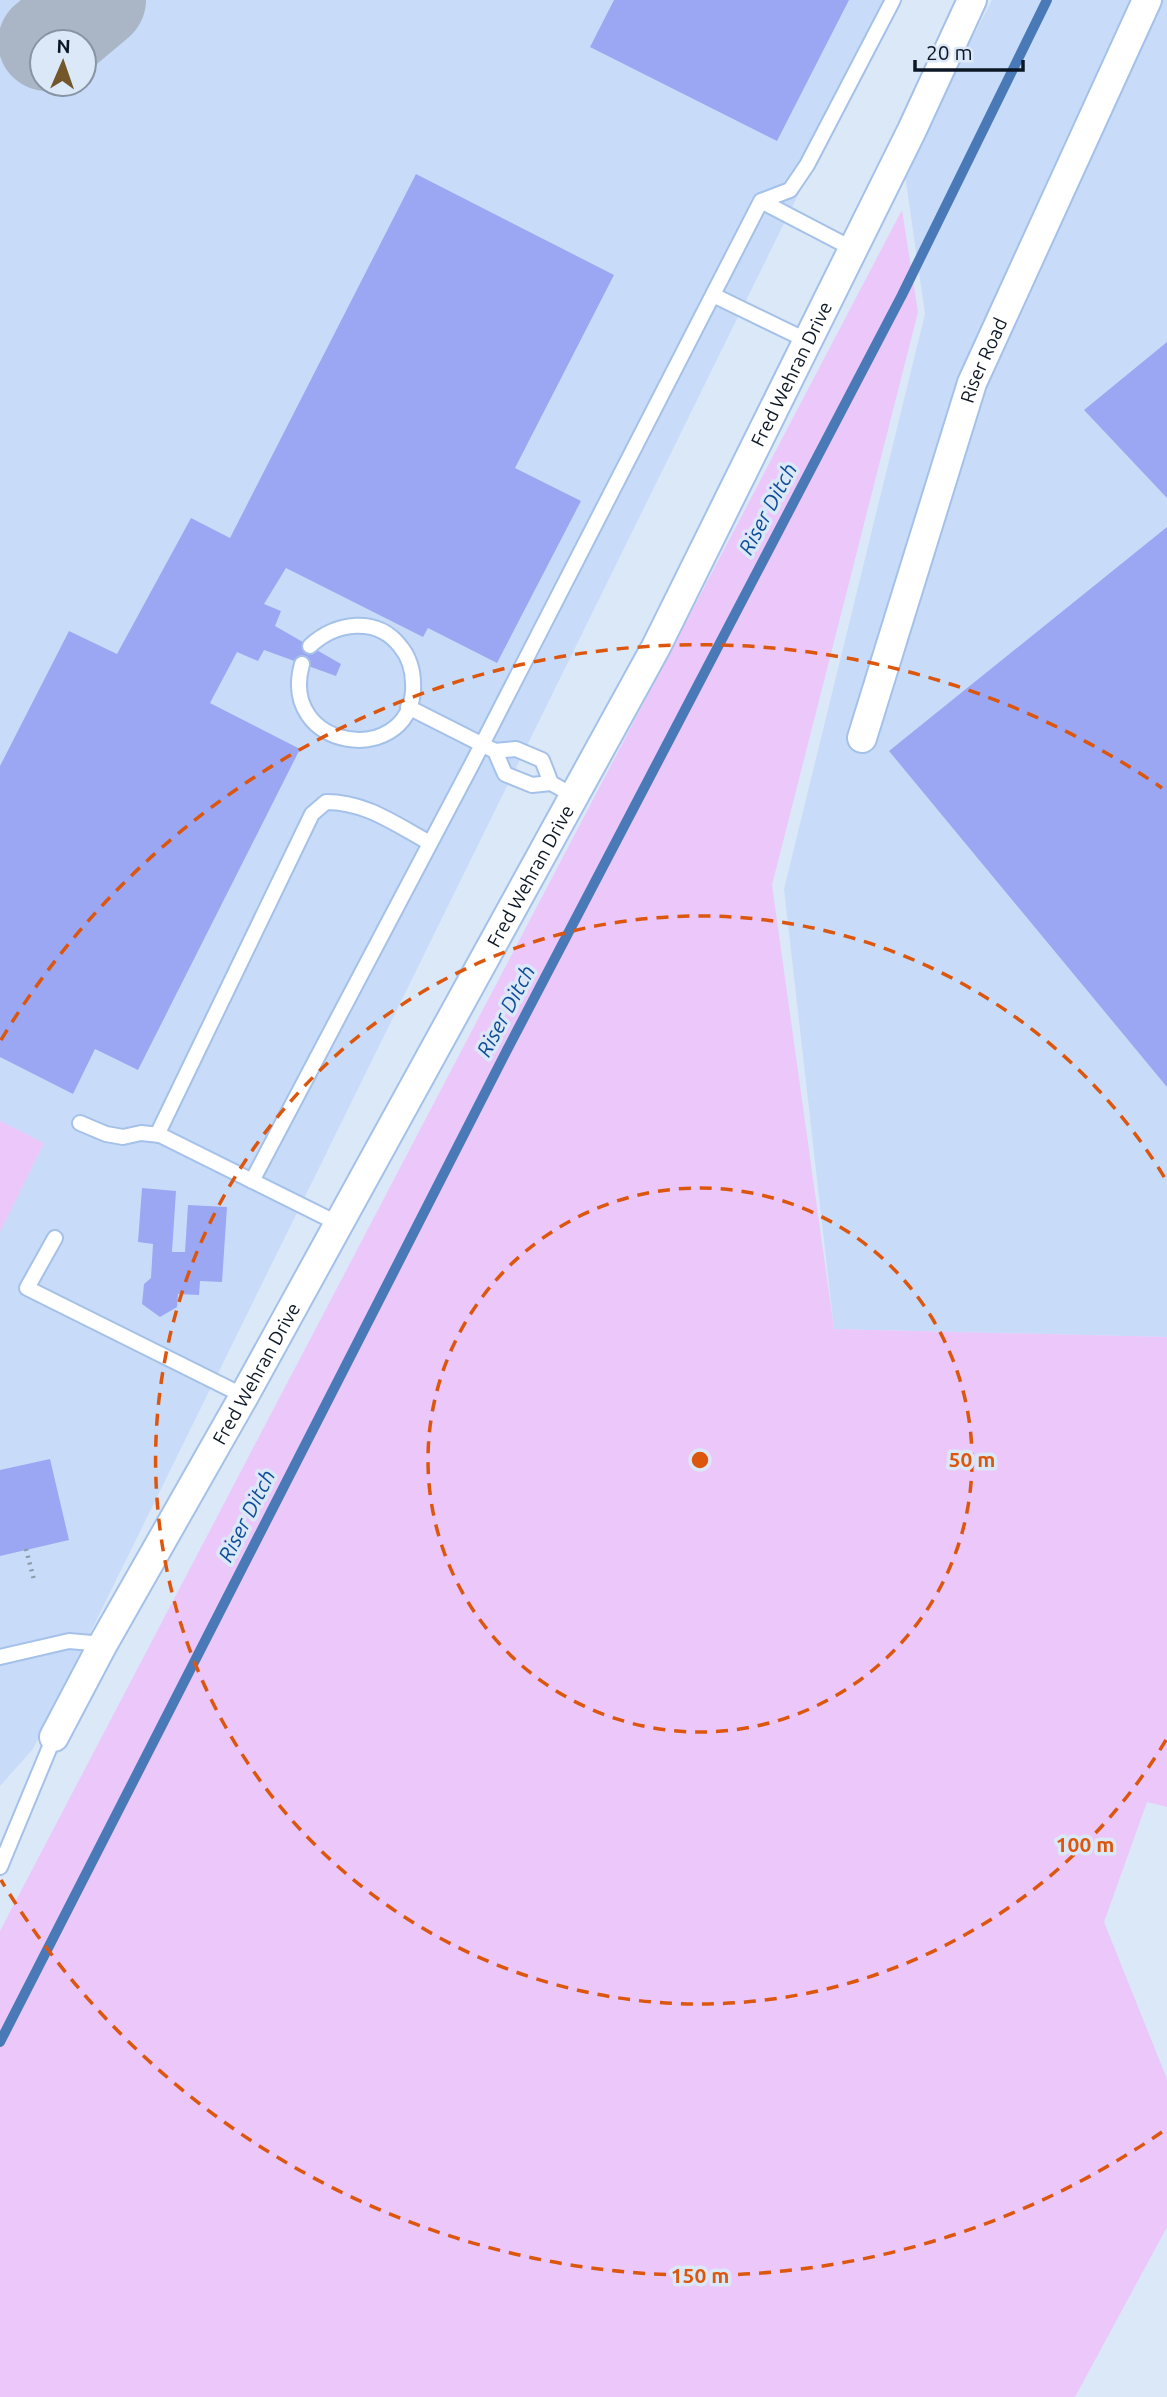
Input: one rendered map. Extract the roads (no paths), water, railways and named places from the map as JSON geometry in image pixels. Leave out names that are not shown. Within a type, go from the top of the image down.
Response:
[{"type":"street","name":"Fred Wehran Drive","points":[[54,1737],[103,1644],[338,1224],[563,789],[656,647],[912,131],[972,0]]},
{"type":"street","name":"Riser Road","points":[[862,737],[972,383],[1147,0]]},
{"type":"lane","points":[[252,1181],[482,744],[761,201],[790,190],[893,0]]},
{"type":"lane","points":[[761,201],[853,249]]},
{"type":"lane","points":[[713,295],[808,341]]},
{"type":"lane","points":[[302,664],[299,694],[305,711],[317,726],[334,737],[354,741],[373,739],[391,730],[404,716],[412,697],[414,678],[409,659],[399,644],[384,633],[367,626],[348,625],[330,631],[310,646]]},
{"type":"lane","points":[[408,707],[495,751],[516,749],[542,760],[563,789]]},
{"type":"lane","points":[[495,751],[505,774],[532,785],[563,789]]},
{"type":"lane","points":[[157,1135],[312,814],[326,802],[347,802],[373,812],[430,843]]},
{"type":"lane","points":[[80,1123],[106,1134],[123,1137],[141,1133],[157,1135],[338,1224]]},
{"type":"lane","points":[[55,1238],[27,1288],[244,1395]]},
{"type":"lane","points":[[0,1657],[69,1641],[103,1644]]},
{"type":"lane","points":[[0,1867],[54,1737]]},
{"type":"waterway","name":"Riser Ditch","points":[[0,2042],[507,1050],[902,295],[1047,0]]}]
